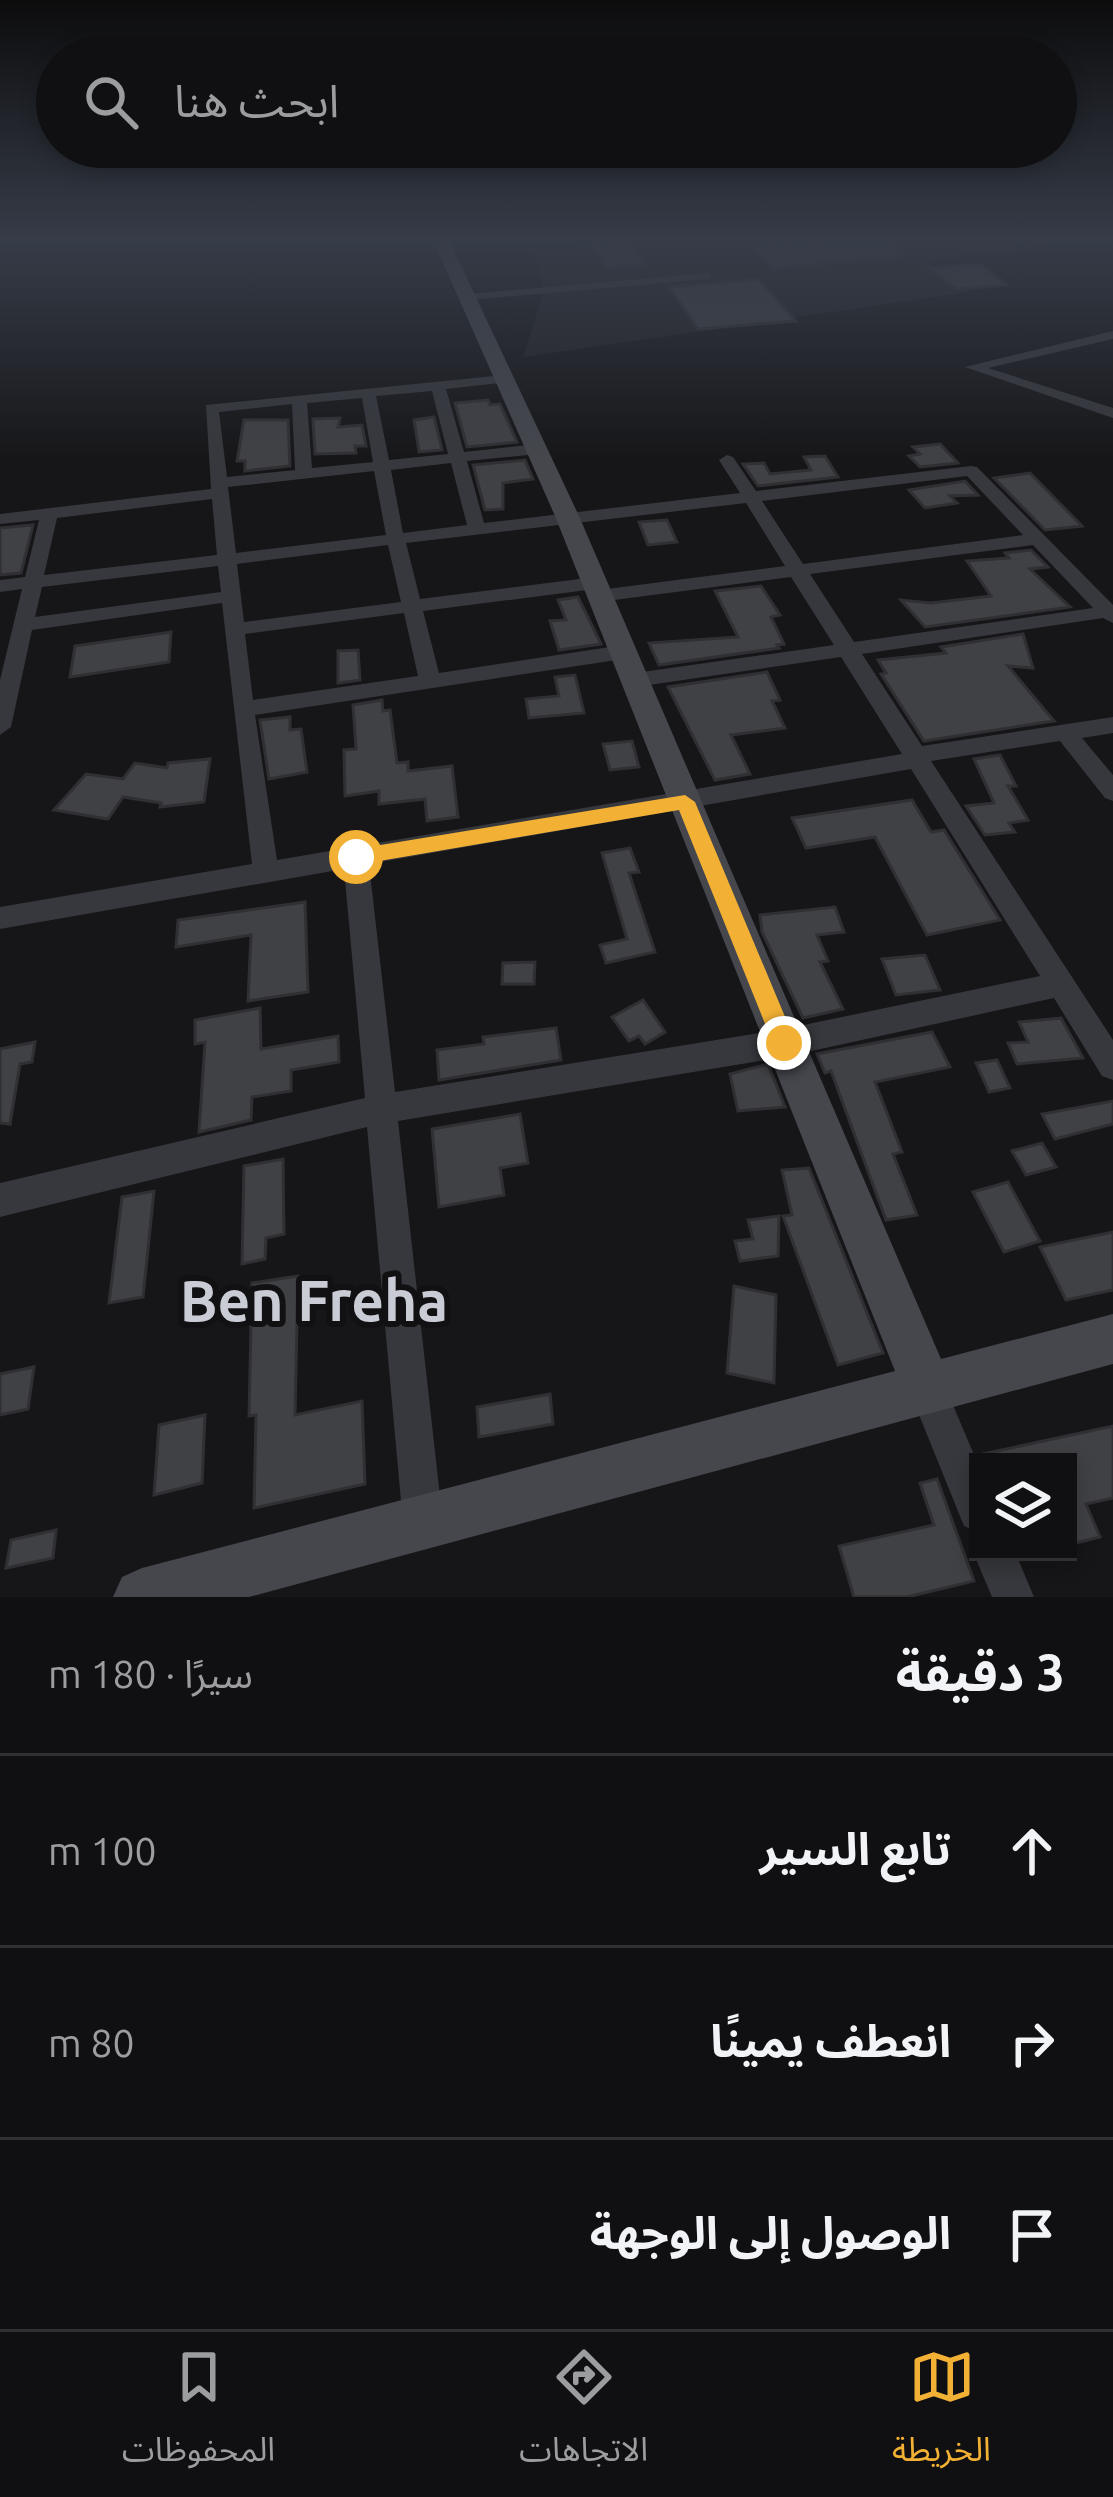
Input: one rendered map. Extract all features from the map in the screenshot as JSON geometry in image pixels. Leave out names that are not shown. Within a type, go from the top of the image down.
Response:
[{"type":"main road","points":[[474,313],[567,516],[928,1390]]},
{"type":"main road","points":[[142,1597],[1113,1339]]},
{"type":"street","points":[[1111,337],[972,367],[1113,413]]},
{"type":"street","points":[[266,872],[242,709],[211,408],[504,379]]},
{"type":"street","points":[[438,385],[476,527]]},
{"type":"street","points":[[368,392],[395,538],[430,680]]},
{"type":"street","points":[[299,399],[304,474]]},
{"type":"street","points":[[0,519],[304,474],[537,449]]},
{"type":"street","points":[[727,460],[914,758],[1109,1053]]},
{"type":"street","points":[[0,586],[970,471],[1111,614]]},
{"type":"street","points":[[0,727],[49,513]]},
{"type":"street","points":[[235,629],[1036,539]]},
{"type":"street","points":[[22,625],[232,596]]},
{"type":"street","points":[[242,709],[430,680],[846,650],[1111,614]]},
{"type":"street","points":[[0,918],[1113,725]]},
{"type":"street","points":[[1065,732],[1113,792]]},
{"type":"street","points":[[356,857],[423,1523]]},
{"type":"street","points":[[0,1200],[380,1109],[784,1043],[1061,985]]},
{"type":"street","points":[[928,1390],[969,1490]]},
{"type":"street","points":[[998,1561],[1012,1597]]},
{"type":"shaded area","points":[[537,313],[828,313],[523,357]]},
{"type":"building","points":[[687,313],[789,313],[796,321],[698,329]]},
{"type":"building","points":[[488,400],[490,405],[500,404],[517,442],[467,447],[455,403]]},
{"type":"building","points":[[434,417],[442,450],[419,452],[414,420]]},
{"type":"building","points":[[340,418],[338,427],[362,425],[366,446],[355,446],[356,453],[315,454],[313,419]]},
{"type":"building","points":[[244,420],[288,420],[290,466],[245,471],[245,461],[237,461]]},
{"type":"building","points":[[940,444],[958,463],[920,467],[909,456],[920,454],[913,447]]},
{"type":"building","points":[[825,456],[838,477],[758,486],[743,464],[764,463],[770,474],[811,470],[804,457]]},
{"type":"building","points":[[525,460],[533,479],[503,483],[503,509],[485,510],[473,465]]},
{"type":"building","points":[[1030,473],[1082,526],[1045,530],[994,478]]},
{"type":"building","points":[[965,481],[978,495],[950,496],[957,503],[925,508],[909,490]]},
{"type":"building","points":[[667,520],[677,542],[648,545],[639,522]]},
{"type":"building","points":[[33,525],[21,573],[0,575],[0,528]]},
{"type":"building","points":[[1031,550],[1048,567],[1030,569],[1070,607],[925,627],[901,600],[931,603],[991,596],[967,561],[1009,558],[1005,553]]},
{"type":"building","points":[[761,586],[780,615],[771,617],[784,644],[779,648],[659,665],[649,643],[738,637],[715,591]]},
{"type":"building","points":[[578,597],[601,644],[559,650],[550,621],[566,620],[558,600]]},
{"type":"building","points":[[171,632],[169,662],[70,677],[75,646]]},
{"type":"building","points":[[1023,634],[1033,668],[1008,666],[1054,721],[924,741],[881,674],[886,673],[878,660],[946,653],[941,647]]},
{"type":"building","points":[[358,650],[360,680],[338,683],[338,651]]},
{"type":"building","points":[[767,672],[780,700],[772,701],[785,728],[731,735],[750,774],[715,780],[668,687]]},
{"type":"building","points":[[575,675],[584,713],[529,718],[526,699],[559,696],[555,677]]},
{"type":"building","points":[[382,700],[383,711],[390,710],[397,763],[408,762],[408,771],[452,766],[458,817],[427,821],[425,799],[379,804],[379,791],[345,796],[344,750],[356,749],[353,705]]},
{"type":"building","points":[[290,717],[290,730],[301,729],[307,772],[269,779],[260,720]]},
{"type":"building","points":[[632,741],[639,767],[610,770],[603,744]]},
{"type":"building","points":[[1000,755],[1016,786],[1008,786],[1028,820],[1009,823],[1015,832],[985,835],[966,806],[994,803],[974,759]]},
{"type":"building","points":[[210,759],[204,802],[160,807],[161,803],[123,797],[108,819],[54,810],[86,774],[123,779],[135,763],[167,768],[168,763]]},
{"type":"building","points":[[912,800],[931,832],[944,830],[1000,920],[927,935],[875,837],[806,848],[792,818]]},
{"type":"building","points":[[630,848],[639,872],[629,873],[655,952],[606,963],[600,945],[627,939],[602,853]]},
{"type":"building","points":[[305,902],[308,992],[248,1001],[251,935],[176,947],[178,920]]},
{"type":"building","points":[[835,907],[844,932],[817,935],[828,961],[820,962],[843,1009],[803,1018],[762,932],[760,915]]},
{"type":"building","points":[[925,955],[940,990],[896,995],[882,959]]},
{"type":"building","points":[[535,962],[534,984],[502,984],[503,963]]},
{"type":"building","points":[[643,1000],[665,1032],[645,1044],[639,1036],[629,1041],[612,1017]]},
{"type":"building","points":[[260,1008],[261,1049],[338,1036],[339,1062],[291,1070],[291,1091],[252,1097],[251,1120],[199,1132],[205,1042],[195,1044],[195,1020]]},
{"type":"building","points":[[1061,1018],[1083,1058],[1017,1064],[1008,1043],[1028,1042],[1019,1022]]},
{"type":"building","points":[[556,1028],[561,1060],[439,1080],[437,1050],[484,1044],[483,1037]]},
{"type":"building","points":[[932,1032],[950,1067],[875,1082],[902,1152],[893,1154],[917,1215],[886,1220],[831,1071],[825,1073],[817,1054]]},
{"type":"building","points":[[35,1042],[32,1062],[20,1064],[10,1124],[0,1123],[0,1049]]},
{"type":"building","points":[[997,1060],[1010,1088],[989,1092],[976,1063]]},
{"type":"building","points":[[768,1064],[785,1107],[738,1111],[730,1074]]},
{"type":"building","points":[[1113,1101],[1113,1124],[1055,1139],[1042,1114]]},
{"type":"building","points":[[520,1114],[528,1163],[500,1168],[504,1195],[439,1207],[432,1129]]},
{"type":"building","points":[[1042,1143],[1056,1167],[1026,1175],[1012,1151]]},
{"type":"building","points":[[283,1159],[284,1234],[266,1238],[265,1259],[242,1264],[244,1166]]},
{"type":"building","points":[[809,1168],[883,1353],[838,1365],[783,1216],[792,1215],[782,1170]]},
{"type":"building","points":[[1008,1182],[1040,1241],[1004,1252],[973,1192]]},
{"type":"building","points":[[154,1191],[143,1297],[109,1303],[122,1197]]},
{"type":"building","points":[[779,1216],[778,1256],[740,1261],[735,1241],[753,1239],[748,1220]]},
{"type":"building","points":[[1113,1232],[1113,1290],[1066,1300],[1040,1247]]},
{"type":"building","points":[[298,1276],[295,1415],[362,1401],[365,1484],[254,1508],[256,1415],[249,1416],[252,1283]]},
{"type":"building","points":[[734,1286],[776,1295],[774,1383],[727,1373]]},
{"type":"building","points":[[34,1367],[28,1409],[0,1415],[0,1374]]},
{"type":"building","points":[[550,1394],[553,1424],[479,1437],[477,1407]]},
{"type":"building","points":[[205,1415],[202,1483],[154,1495],[159,1425]]},
{"type":"building","points":[[1113,1426],[1113,1498],[1086,1504],[1100,1537],[1077,1543],[1077,1453],[988,1453]]},
{"type":"building","points":[[937,1479],[974,1581],[907,1597],[854,1597],[839,1546],[934,1525],[920,1483]]},
{"type":"building","points":[[56,1530],[53,1558],[6,1568],[11,1540]]},
{"type":"district","name":"Ben Freha","points":[[314,1300]]},
{"type":"route","points":[[356,857],[685,802],[784,1043]]}]
